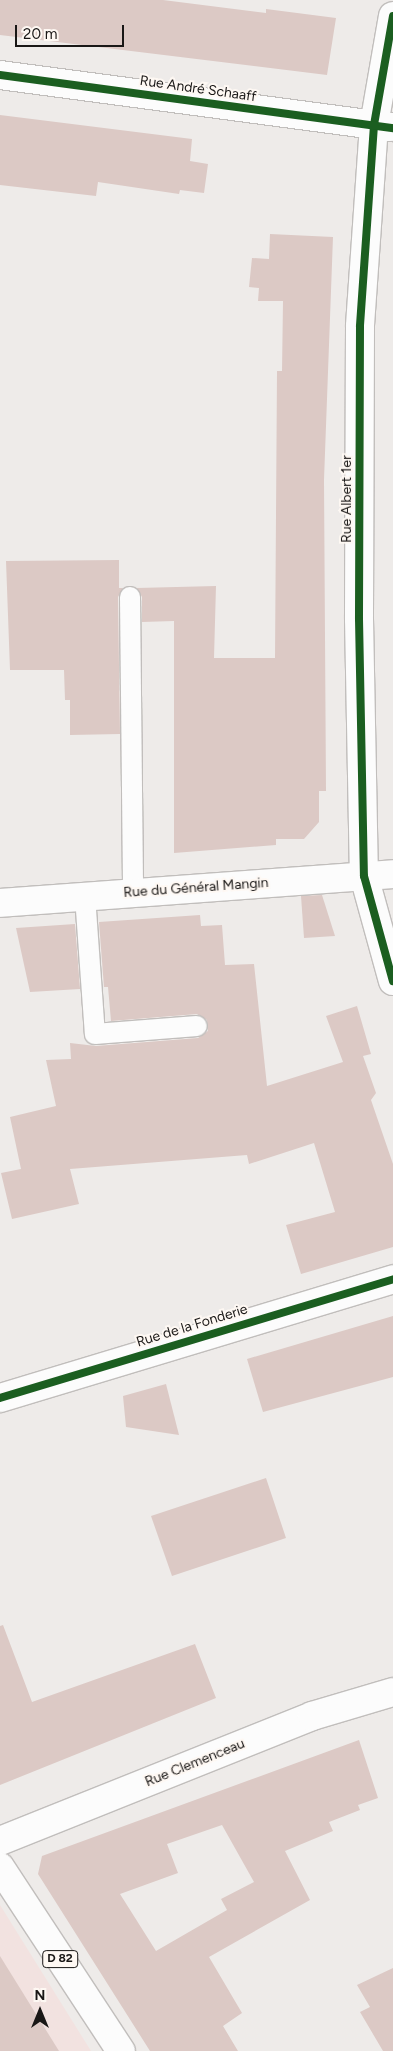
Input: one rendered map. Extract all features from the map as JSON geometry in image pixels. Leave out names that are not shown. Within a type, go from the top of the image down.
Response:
[{"type":"street","name":"Rue Albert 1er","points":[[393,16],[384,126],[360,327],[359,619],[364,876],[393,981]]},
{"type":"street","name":"Rue André Schaaff","points":[[0,75],[384,126]]},
{"type":"street","name":"Rue du Général Mangin","points":[[0,903],[393,874]]},
{"type":"street","name":"Rue de la Fonderie","points":[[0,1398],[393,1279]]},
{"type":"street","name":"Rue Clemenceau","points":[[0,1841],[312,1716],[393,1692]]},
{"type":"street","name":"D 82","points":[[0,1867],[121,2051]]},
{"type":"lane","points":[[130,597],[133,893]]},
{"type":"lane","points":[[85,896],[95,1034],[197,1026]]},
{"type":"shaded area","points":[[0,1905],[91,2051],[0,2051]]},
{"type":"building","points":[[0,0],[163,0],[266,13],[266,9],[336,18],[327,75],[0,35]]},
{"type":"building","points":[[0,115],[192,139],[190,161],[208,164],[204,193],[180,190],[179,194],[98,182],[96,196],[0,185]]},
{"type":"building","points":[[270,234],[333,237],[324,480],[326,791],[319,791],[319,822],[304,839],[276,839],[276,845],[174,853],[174,621],[142,622],[142,597],[137,588],[216,586],[214,658],[275,658],[277,371],[282,371],[283,301],[258,301],[259,288],[249,287],[252,258],[269,259]]},
{"type":"building","points":[[119,560],[119,588],[123,588],[118,597],[120,734],[70,735],[70,700],[65,700],[64,670],[10,670],[6,561]]},
{"type":"building","points":[[322,895],[335,936],[304,938],[301,896]]},
{"type":"building","points":[[200,915],[201,926],[222,925],[225,965],[254,964],[267,1086],[343,1062],[326,1016],[357,1006],[371,1054],[363,1056],[376,1093],[371,1100],[393,1164],[393,1247],[301,1274],[286,1225],[335,1212],[314,1143],[249,1164],[247,1155],[70,1169],[79,1204],[12,1219],[1,1173],[21,1169],[10,1117],[56,1106],[46,1060],[71,1059],[70,1043],[96,1046],[198,1038],[208,1031],[207,1020],[197,1014],[111,1021],[108,987],[104,987],[99,922]]},
{"type":"building","points":[[75,924],[80,989],[30,992],[16,928]]},
{"type":"building","points":[[393,1316],[393,1377],[263,1412],[247,1359]]},
{"type":"building","points":[[166,1384],[179,1435],[126,1427],[123,1396]]},
{"type":"building","points":[[266,1478],[286,1538],[172,1576],[151,1516]]},
{"type":"building","points":[[3,1625],[32,1702],[195,1644],[216,1698],[0,1785],[0,1626]]},
{"type":"building","points":[[359,1740],[378,1798],[358,1805],[360,1810],[329,1822],[333,1831],[285,1851],[310,1900],[209,1957],[242,2013],[223,2026],[238,2051],[150,2051],[38,1874],[42,1856]],"holes":[[[222,1825],[254,1882],[221,1899],[227,1910],[156,1951],[120,1894],[178,1873],[167,1844]]]},
{"type":"building","points":[[0,1956],[59,2051],[0,2051]]},
{"type":"building","points":[[393,1968],[393,2051],[383,2051],[360,2012],[370,2007],[357,1985]]},
{"type":"cycle path","points":[[393,16],[374,125],[360,327],[359,619],[364,876],[393,981]]},
{"type":"cycle path","points":[[0,75],[393,128]]},
{"type":"cycle path","points":[[0,1398],[393,1279]]}]
